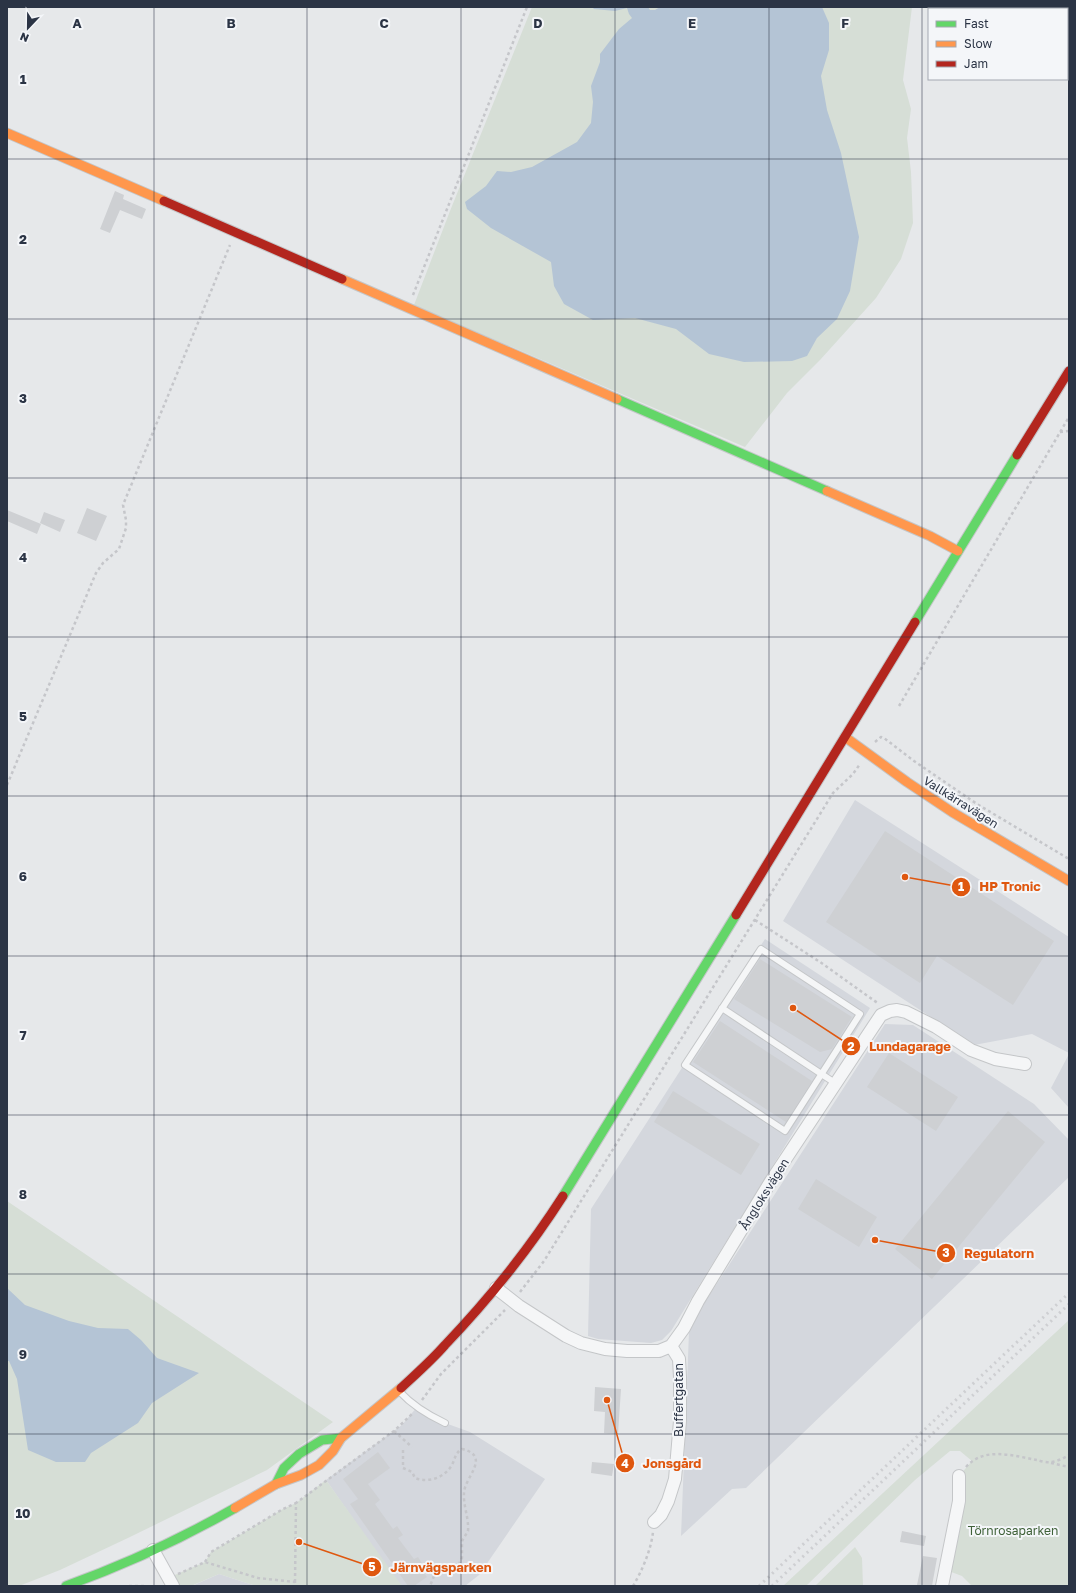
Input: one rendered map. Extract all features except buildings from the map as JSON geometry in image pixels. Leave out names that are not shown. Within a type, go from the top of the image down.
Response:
[{"type":"main road","points":[[7,133],[669,421],[930,536],[958,551]]},
{"type":"main road","points":[[66,1586],[99,1574],[154,1550],[211,1522],[276,1484],[301,1475],[320,1465],[333,1451],[341,1438],[399,1390],[445,1346],[496,1288],[530,1245],[560,1202],[1069,371]]},
{"type":"main road","name":"Vallkärravägen","points":[[845,737],[907,782],[952,812],[1069,880]]},
{"type":"main road","points":[[276,1484],[284,1468],[299,1454],[322,1440],[341,1438]]},
{"type":"street","points":[[890,1011],[897,1010],[906,1012],[936,1027],[971,1050],[995,1059],[1025,1064]]},
{"type":"street","name":"Ångloksvägen","points":[[670,1346],[684,1328],[698,1301],[771,1180],[881,1015],[890,1011]]},
{"type":"street","points":[[496,1288],[566,1336],[581,1344],[605,1349],[627,1351],[658,1351],[670,1346]]},
{"type":"street","name":"Buffertgatan","points":[[654,1522],[661,1515],[668,1501],[675,1479],[680,1421],[680,1377],[679,1359],[670,1346]]},
{"type":"street","points":[[942,1586],[959,1501],[959,1476]]},
{"type":"street","points":[[154,1550],[171,1582]]},
{"type":"lane","points":[[761,949],[860,1014],[822,1074],[785,1131],[685,1065],[761,949]]},
{"type":"lane","points":[[722,1008],[835,1083]]},
{"type":"lane","points":[[399,1390],[417,1407],[431,1417],[445,1423]]},
{"type":"path","points":[[408,308],[527,7]]},
{"type":"path","points":[[7,785],[96,572],[119,549],[126,528],[123,505],[236,232]]},
{"type":"path","points":[[899,706],[1069,418]]},
{"type":"path","points":[[1060,432],[1069,431]]},
{"type":"path","points":[[171,1582],[205,1562],[211,1552],[296,1502],[410,1418],[441,1374],[528,1284],[544,1261],[833,793],[853,774],[876,741],[881,737],[884,738],[914,761],[977,804],[1069,859]]},
{"type":"path","points":[[755,920],[820,962],[890,1011]]},
{"type":"path","points":[[394,1431],[412,1447]]},
{"type":"path","points":[[403,1450],[403,1468],[412,1472],[415,1478],[428,1481],[445,1473],[452,1464],[458,1452],[462,1450],[468,1451],[474,1455],[475,1458],[476,1464],[471,1476],[464,1486],[468,1531],[462,1541],[462,1558],[459,1564],[434,1576],[430,1586]]},
{"type":"path","points":[[959,1476],[972,1461],[985,1454],[1015,1456],[1069,1467]]},
{"type":"path","points":[[1051,1463],[1063,1459],[1069,1455]]},
{"type":"path","points":[[295,1586],[296,1502]]},
{"type":"path","points":[[633,1586],[643,1565],[652,1539],[654,1522]]},
{"type":"path","points":[[205,1562],[258,1578],[295,1582]]},
{"type":"path","points":[[129,1586],[144,1586]]},
{"type":"shaded area","points":[[855,800],[1069,937],[1069,1053],[1032,1034],[974,1045],[783,921]]},
{"type":"shaded area","points":[[765,939],[870,1008],[671,1331],[662,1340],[651,1343],[598,1339],[588,1336],[591,1209]]},
{"type":"shaded area","points":[[885,1024],[913,1025],[1034,1104],[1069,1140],[1069,1177],[746,1488],[732,1489],[681,1536],[689,1332],[705,1302]]},
{"type":"shaded area","points":[[1069,1054],[1069,1108],[1051,1088]]},
{"type":"shaded area","points":[[417,1407],[445,1423],[470,1432],[545,1479],[479,1575],[465,1586],[400,1586],[326,1480],[402,1425]]},
{"type":"shaded area","points":[[219,1574],[256,1586],[192,1586]]},
{"type":"green space","points":[[532,7],[912,7],[903,80],[911,109],[907,138],[911,172],[913,223],[901,259],[876,298],[820,360],[787,393],[745,447],[414,305]]},
{"type":"green space","points":[[7,1201],[333,1422],[267,1470],[60,1570],[19,1586],[7,1586]]},
{"type":"green space","name":"Törnrosaparken","points":[[1069,1320],[1069,1586],[972,1586],[962,1576],[946,1570],[959,1476],[972,1461],[960,1451],[950,1451],[915,1480],[806,1586],[783,1586]]},
{"type":"green space","points":[[326,1480],[402,1586],[256,1586],[219,1574],[191,1586],[173,1586],[168,1578],[205,1562],[211,1552],[283,1509],[296,1503]]},
{"type":"green space","points":[[855,1547],[862,1558],[863,1586],[815,1586]]},
{"type":"water","points":[[592,7],[648,7],[650,10],[655,10],[660,7],[822,7],[829,23],[829,50],[821,76],[827,110],[841,153],[859,237],[850,291],[837,319],[817,338],[807,356],[792,361],[744,362],[709,354],[676,329],[635,318],[593,320],[564,304],[554,286],[551,262],[491,228],[467,209],[465,202],[486,186],[497,171],[511,172],[532,167],[577,142],[591,123],[593,102],[591,86],[600,62],[600,54],[619,29],[632,18],[627,8],[615,11],[594,9]]},
{"type":"water","points":[[7,1288],[25,1305],[69,1321],[98,1328],[128,1329],[141,1340],[157,1358],[199,1373],[152,1403],[138,1423],[91,1453],[85,1462],[56,1462],[28,1450],[17,1379],[9,1361],[7,1361]]},
{"type":"railway","points":[[759,1586],[1069,1293]]},
{"type":"railway","points":[[772,1586],[1069,1304]]},
{"type":"traffic: fast","points":[[617,399],[827,491]]},
{"type":"traffic: fast","points":[[915,622],[1017,455]]},
{"type":"traffic: fast","points":[[563,1196],[736,915]]},
{"type":"traffic: fast","points":[[276,1484],[284,1468],[299,1454],[322,1440],[341,1438]]},
{"type":"traffic: fast","points":[[66,1586],[152,1551],[235,1508]]},
{"type":"traffic: slow","points":[[7,133],[164,201]]},
{"type":"traffic: slow","points":[[342,279],[617,399]]},
{"type":"traffic: slow","points":[[827,491],[930,536],[958,551]]},
{"type":"traffic: slow","points":[[845,737],[907,782],[952,812],[1069,881]]},
{"type":"traffic: slow","points":[[235,1508],[276,1484],[301,1475],[319,1465],[333,1451],[341,1438],[401,1388]]},
{"type":"traffic: jam","points":[[164,201],[342,279]]},
{"type":"traffic: jam","points":[[1017,455],[1069,371]]},
{"type":"traffic: jam","points":[[736,915],[915,622]]},
{"type":"traffic: jam","points":[[401,1388],[440,1351],[493,1292],[550,1216],[563,1196]]},
{"type":"place","name":"HP Tronic","points":[[905,877]]},
{"type":"place","name":"Lundagarage","points":[[793,1008]]},
{"type":"place","name":"Regulatorn","points":[[875,1240]]},
{"type":"place","name":"Jonsgård","points":[[607,1400]]},
{"type":"place","name":"Järnvägsparken","points":[[299,1542]]}]
